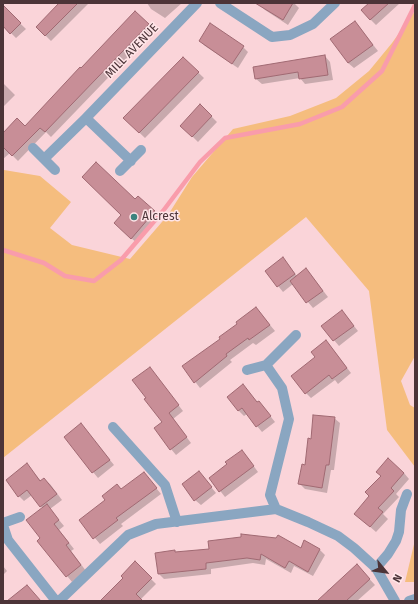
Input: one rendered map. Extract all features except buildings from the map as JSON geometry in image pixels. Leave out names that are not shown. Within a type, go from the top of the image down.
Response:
[{"type":"street","name":"MILL AVENUE","points":[[44,159],[86,118],[197,3]]},
{"type":"street","points":[[220,3],[272,37],[290,35],[313,24],[335,3]]},
{"type":"street","points":[[86,118],[131,160]]},
{"type":"street","points":[[33,148],[55,170]]},
{"type":"street","points":[[120,171],[142,150]]},
{"type":"street","points":[[247,370],[266,365],[296,335]]},
{"type":"street","points":[[266,365],[282,388],[289,419],[270,495],[276,509]]},
{"type":"street","points":[[113,427],[165,485],[176,522]]},
{"type":"street","points":[[376,568],[388,554],[396,541],[399,532],[401,510],[407,494]]},
{"type":"street","points":[[20,517],[3,524],[8,540],[58,601],[128,535],[156,524],[276,509],[338,536],[354,548],[376,568],[395,601]]},
{"type":"street","points":[[408,601],[415,598]]},
{"type":"shaded area","points":[[415,11],[415,356],[401,381],[410,405],[415,408],[415,467],[387,430],[369,291],[306,217],[3,458],[3,171],[40,176],[71,202],[50,228],[72,245],[130,259],[168,215],[192,177],[233,129],[290,116],[336,98],[369,71],[392,43]]},
{"type":"shaded area","points":[[415,540],[415,582],[405,582]]},
{"type":"waterway","points":[[3,250],[44,263],[65,276],[94,281],[121,260],[163,211],[200,162],[225,138],[300,124],[342,107],[382,71],[415,5]]},
{"type":"place","name":"Alcrest","points":[[134,217]]}]
